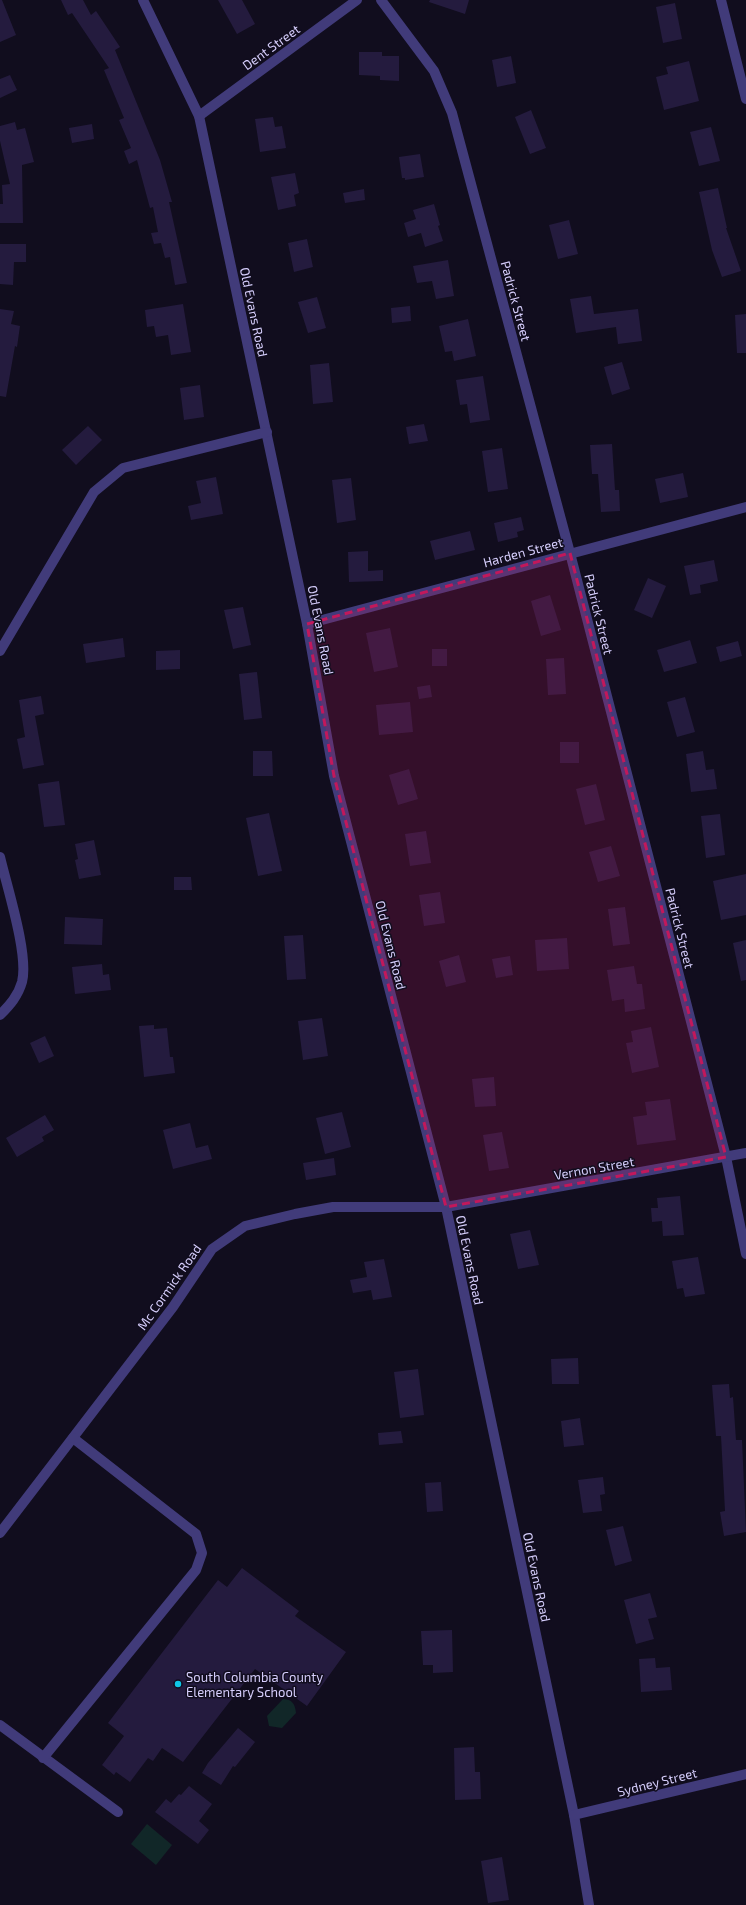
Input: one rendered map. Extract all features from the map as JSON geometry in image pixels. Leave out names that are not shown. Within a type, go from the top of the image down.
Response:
[{"type":"street","name":"Old Evans Road","points":[[143,0],[199,116],[307,624],[334,776],[446,1207],[574,1815],[589,1905]]},
{"type":"street","name":"Dent Street","points":[[199,116],[357,0]]},
{"type":"street","name":"Padrick Street","points":[[381,0],[434,71],[452,113],[570,552],[726,1158],[746,1254]]},
{"type":"street","points":[[721,0],[746,99]]},
{"type":"street","points":[[0,651],[94,492],[123,468],[267,432]]},
{"type":"street","name":"Harden Street","points":[[307,624],[570,552],[746,507]]},
{"type":"street","points":[[0,857],[24,956],[22,981],[14,1001],[0,1015]]},
{"type":"street","name":"Vernon Street","points":[[446,1207],[746,1154]]},
{"type":"street","name":"Mc Cormick Road","points":[[0,1533],[173,1307],[212,1249],[245,1226],[333,1207],[446,1207]]},
{"type":"street","points":[[43,1758],[196,1570],[202,1553],[196,1534],[73,1438]]},
{"type":"street","points":[[0,1725],[118,1812]]},
{"type":"street","name":"Sydney Street","points":[[574,1815],[746,1774]]},
{"type":"highlighted area","points":[[570,553],[726,1157],[446,1207],[334,776],[307,624]]},
{"type":"green space","points":[[283,1699],[289,1700],[292,1703],[295,1707],[296,1713],[282,1728],[269,1726],[267,1716]]},
{"type":"green space","points":[[147,1824],[172,1845],[156,1865],[131,1844]]},
{"type":"building","points":[[0,0],[2,0],[16,35],[0,42]]},
{"type":"building","points":[[61,0],[83,0],[91,15],[96,11],[120,47],[115,50],[160,160],[172,202],[169,202],[187,283],[175,285],[170,257],[165,258],[161,243],[154,244],[151,233],[158,232],[153,207],[150,208],[137,160],[129,164],[124,151],[131,148],[119,120],[124,118],[104,70],[109,68],[72,13],[68,15]]},
{"type":"building","points":[[218,0],[242,0],[255,24],[237,34]]},
{"type":"building","points":[[430,0],[469,0],[465,14],[429,2]]},
{"type":"building","points":[[675,3],[682,39],[663,43],[656,7]]},
{"type":"building","points":[[359,52],[382,52],[382,56],[399,56],[399,81],[380,80],[380,76],[359,75]]},
{"type":"building","points":[[511,56],[516,83],[497,87],[492,60]]},
{"type":"building","points":[[689,61],[699,101],[664,110],[656,77],[668,74],[666,67]]},
{"type":"building","points":[[10,75],[17,90],[0,98],[0,79]]},
{"type":"building","points":[[531,110],[546,148],[530,154],[515,117]]},
{"type":"building","points":[[273,117],[275,127],[282,126],[286,148],[260,152],[255,119]]},
{"type":"building","points":[[15,122],[17,130],[25,128],[34,162],[22,165],[23,223],[0,223],[0,204],[3,204],[2,185],[10,184],[0,141],[0,126]]},
{"type":"building","points":[[92,124],[94,139],[72,143],[69,128]]},
{"type":"building","points":[[711,127],[720,161],[699,166],[690,132]]},
{"type":"building","points":[[420,154],[424,177],[405,180],[405,178],[402,178],[399,157]]},
{"type":"building","points":[[295,173],[299,193],[294,195],[296,206],[278,210],[271,177]]},
{"type":"building","points":[[718,188],[726,228],[741,271],[722,277],[712,250],[699,192]]},
{"type":"building","points":[[364,189],[365,200],[345,203],[343,193]]},
{"type":"building","points":[[434,204],[440,225],[438,226],[443,241],[425,247],[421,233],[408,237],[404,223],[416,219],[413,210]]},
{"type":"building","points":[[569,220],[578,254],[558,259],[549,225]]},
{"type":"building","points":[[307,239],[313,267],[294,272],[288,243]]},
{"type":"building","points":[[0,244],[26,244],[26,262],[14,262],[13,285],[0,284]]},
{"type":"building","points":[[448,260],[454,296],[436,299],[432,281],[417,283],[413,266]]},
{"type":"building","points":[[591,296],[594,314],[638,309],[642,341],[618,344],[616,327],[576,333],[570,299]]},
{"type":"building","points":[[317,297],[326,328],[308,333],[298,302]]},
{"type":"building","points":[[183,304],[191,352],[171,355],[168,335],[156,337],[154,326],[147,327],[145,310]]},
{"type":"building","points":[[410,306],[411,321],[392,323],[391,308]]},
{"type":"building","points":[[0,309],[14,311],[11,324],[20,326],[6,397],[0,396]]},
{"type":"building","points":[[746,314],[746,353],[737,353],[735,315]]},
{"type":"building","points":[[468,319],[476,356],[454,361],[452,351],[445,352],[439,326]]},
{"type":"building","points":[[622,362],[630,389],[612,395],[604,367]]},
{"type":"building","points":[[329,363],[333,402],[313,404],[310,365]]},
{"type":"building","points":[[483,376],[490,420],[470,423],[467,404],[460,405],[456,380]]},
{"type":"building","points":[[200,385],[204,417],[184,420],[180,388]]},
{"type":"building","points":[[424,424],[428,441],[409,444],[406,427]]},
{"type":"building","points":[[88,426],[102,440],[76,465],[62,450]]},
{"type":"building","points":[[612,444],[615,490],[619,490],[620,511],[601,512],[598,474],[592,474],[590,445]]},
{"type":"building","points":[[502,448],[508,489],[488,492],[482,451]]},
{"type":"building","points":[[683,473],[688,497],[660,503],[655,479]]},
{"type":"building","points":[[216,477],[223,514],[191,520],[188,506],[201,503],[196,481]]},
{"type":"building","points":[[351,478],[356,520],[337,523],[332,480]]},
{"type":"building","points":[[521,517],[524,530],[517,532],[518,537],[498,542],[494,523]]},
{"type":"building","points":[[470,531],[475,550],[435,560],[430,541]]},
{"type":"building","points":[[368,551],[368,571],[383,570],[383,581],[349,582],[348,552]]},
{"type":"building","points":[[714,560],[718,581],[700,585],[701,593],[690,595],[684,566]]},
{"type":"building","points":[[648,578],[666,586],[652,618],[634,610]]},
{"type":"building","points":[[550,595],[561,630],[541,636],[531,601]]},
{"type":"building","points":[[243,607],[251,645],[233,649],[224,610]]},
{"type":"building","points":[[390,628],[398,667],[374,672],[366,633]]},
{"type":"building","points":[[123,638],[125,657],[86,663],[83,644]]},
{"type":"building","points":[[690,640],[697,663],[664,672],[657,650]]},
{"type":"building","points":[[738,641],[742,656],[720,662],[716,647]]},
{"type":"building","points":[[432,649],[447,649],[447,666],[432,666]]},
{"type":"building","points":[[180,650],[180,669],[156,670],[156,651]]},
{"type":"building","points":[[564,658],[566,694],[548,695],[546,659]]},
{"type":"building","points":[[257,672],[262,718],[244,720],[239,674]]},
{"type":"building","points":[[430,685],[432,697],[419,699],[417,687]]},
{"type":"building","points":[[41,696],[44,714],[35,716],[44,765],[23,769],[17,739],[25,737],[19,700]]},
{"type":"building","points":[[685,697],[695,732],[677,737],[667,702]]},
{"type":"building","points":[[410,702],[413,732],[379,735],[376,705]]},
{"type":"building","points":[[560,742],[579,742],[579,763],[560,763]]},
{"type":"building","points":[[253,751],[272,751],[273,776],[253,776]]},
{"type":"building","points":[[703,751],[706,770],[714,769],[717,789],[691,792],[686,754]]},
{"type":"building","points":[[409,769],[418,799],[398,805],[389,775]]},
{"type":"building","points":[[59,781],[65,825],[44,827],[38,784]]},
{"type":"building","points":[[596,784],[605,820],[585,825],[576,789]]},
{"type":"building","points":[[269,813],[282,871],[258,876],[246,818]]},
{"type":"building","points":[[720,814],[725,855],[706,858],[701,816]]},
{"type":"building","points":[[426,831],[431,863],[410,866],[405,834]]},
{"type":"building","points":[[94,840],[101,875],[79,879],[75,860],[78,859],[75,844]]},
{"type":"building","points":[[611,846],[620,876],[598,882],[589,852]]},
{"type":"building","points":[[746,874],[746,915],[721,920],[713,881]]},
{"type":"building","points":[[174,877],[191,877],[192,890],[174,890]]},
{"type":"building","points":[[440,892],[445,923],[424,926],[419,895]]},
{"type":"building","points":[[625,907],[630,944],[613,946],[608,909]]},
{"type":"building","points":[[65,917],[103,919],[102,945],[64,944]]},
{"type":"building","points":[[303,935],[306,979],[287,980],[284,936]]},
{"type":"building","points":[[567,938],[569,969],[537,971],[535,940]]},
{"type":"building","points":[[746,940],[746,980],[741,981],[733,943]]},
{"type":"building","points":[[459,955],[466,982],[446,987],[439,961]]},
{"type":"building","points":[[510,956],[513,975],[496,978],[492,959]]},
{"type":"building","points":[[102,964],[103,975],[109,974],[111,990],[75,994],[72,967]]},
{"type":"building","points":[[634,966],[637,984],[642,984],[645,1009],[625,1012],[624,999],[612,1001],[607,970]]},
{"type":"building","points":[[322,1018],[328,1056],[303,1060],[298,1021]]},
{"type":"building","points":[[154,1025],[154,1029],[167,1028],[170,1057],[173,1057],[175,1073],[144,1077],[139,1026]]},
{"type":"building","points":[[651,1027],[659,1067],[632,1073],[626,1043],[633,1042],[631,1031]]},
{"type":"building","points":[[45,1036],[54,1056],[39,1063],[30,1043]]},
{"type":"building","points":[[494,1077],[496,1106],[475,1107],[472,1079]]},
{"type":"building","points":[[670,1099],[676,1140],[637,1145],[633,1117],[647,1115],[645,1102]]},
{"type":"building","points":[[342,1112],[351,1147],[325,1154],[316,1118]]},
{"type":"building","points":[[45,1115],[54,1130],[42,1137],[44,1141],[17,1157],[6,1138]]},
{"type":"building","points":[[190,1123],[196,1148],[208,1145],[212,1159],[173,1169],[163,1130]]},
{"type":"building","points":[[502,1132],[509,1168],[489,1171],[483,1135]]},
{"type":"building","points":[[334,1158],[336,1175],[306,1180],[303,1163]]},
{"type":"building","points":[[680,1196],[684,1235],[663,1236],[662,1221],[652,1222],[651,1208],[658,1208],[657,1198]]},
{"type":"building","points":[[530,1230],[539,1265],[518,1269],[510,1234]]},
{"type":"building","points":[[698,1257],[705,1294],[685,1297],[683,1288],[677,1289],[672,1261]]},
{"type":"building","points":[[384,1259],[392,1297],[373,1300],[371,1290],[353,1293],[350,1280],[367,1277],[364,1262]]},
{"type":"building","points":[[578,1358],[579,1384],[552,1384],[551,1359]]},
{"type":"building","points":[[418,1369],[424,1415],[400,1418],[394,1372]]},
{"type":"building","points":[[729,1384],[730,1398],[733,1397],[736,1440],[742,1440],[746,1532],[724,1536],[720,1512],[725,1511],[721,1436],[716,1436],[712,1385]]},
{"type":"building","points":[[580,1418],[584,1445],[564,1447],[561,1421]]},
{"type":"building","points":[[401,1431],[403,1443],[379,1445],[378,1433]]},
{"type":"building","points":[[603,1477],[605,1494],[600,1495],[602,1511],[583,1513],[578,1480]]},
{"type":"building","points":[[441,1482],[443,1511],[427,1512],[425,1483]]},
{"type":"building","points":[[623,1526],[632,1561],[615,1566],[606,1530]]},
{"type":"building","points":[[242,1568],[299,1611],[295,1616],[346,1652],[307,1706],[255,1669],[183,1762],[162,1748],[153,1761],[148,1758],[130,1782],[116,1772],[114,1775],[102,1765],[124,1736],[108,1723],[218,1580],[227,1587]]},
{"type":"building","points":[[650,1593],[657,1617],[648,1619],[654,1639],[636,1644],[624,1600]]},
{"type":"building","points":[[452,1630],[453,1672],[433,1673],[433,1665],[423,1665],[421,1631]]},
{"type":"building","points":[[655,1658],[656,1668],[670,1667],[672,1690],[641,1692],[639,1659]]},
{"type":"building","points":[[238,1728],[255,1742],[235,1767],[233,1766],[221,1785],[202,1773],[208,1763]]},
{"type":"building","points":[[474,1747],[475,1772],[480,1772],[481,1799],[455,1800],[454,1748]]},
{"type":"building","points":[[189,1786],[212,1804],[199,1821],[209,1830],[198,1844],[155,1812],[166,1799],[171,1803]]},
{"type":"building","points":[[502,1857],[509,1900],[488,1903],[481,1861]]},
{"type":"place","name":"South Columbia County Elementary School","points":[[178,1684]]}]
